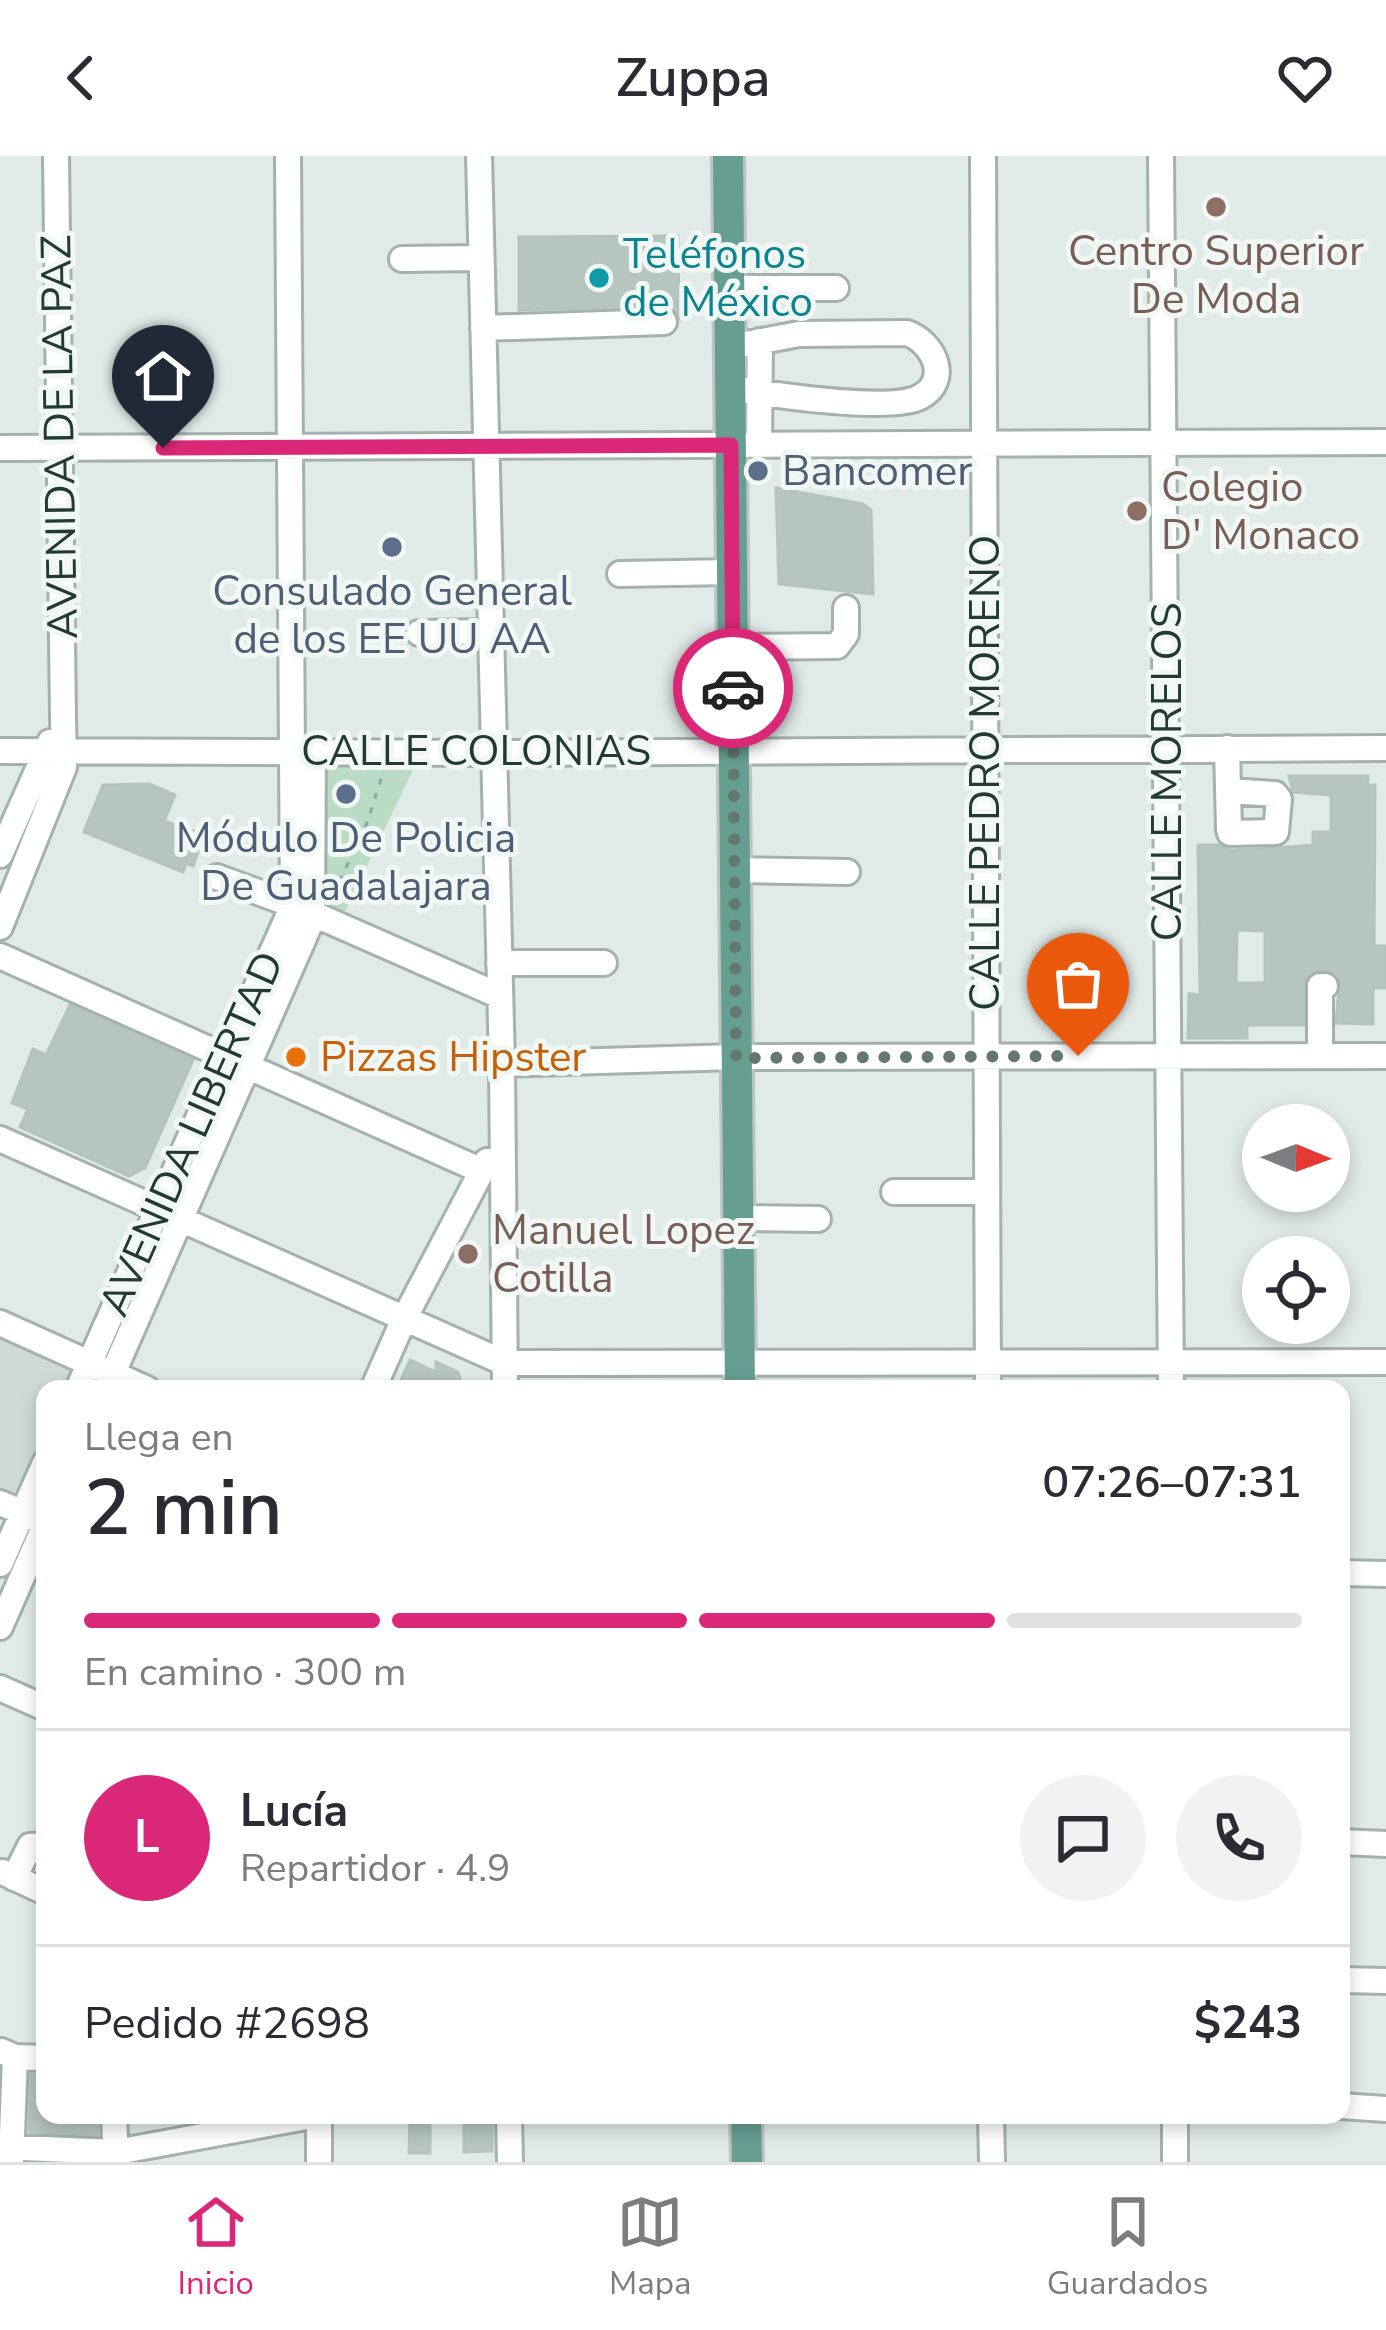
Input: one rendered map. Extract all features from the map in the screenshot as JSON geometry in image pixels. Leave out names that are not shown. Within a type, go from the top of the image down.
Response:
[{"type":"main road","points":[[728,156],[729,288],[745,344],[745,445],[732,572],[740,1376]]},
{"type":"main road","points":[[746,2124],[747,2162]]},
{"type":"street","name":"AVENIDA DE LA PAZ","points":[[0,854],[56,750],[63,718],[56,156]]},
{"type":"street","name":"AVENIDA LIBERTAD","points":[[102,1375],[237,1062],[310,913],[291,447],[288,156]]},
{"type":"street","points":[[479,156],[502,1064],[505,1376]]},
{"type":"street","name":"CALLE PEDRO MORENO","points":[[983,156],[988,1380]]},
{"type":"street","name":"CALLE MORELOS","points":[[1161,156],[1171,1380]]},
{"type":"street","points":[[402,259],[482,258]]},
{"type":"street","points":[[729,288],[836,288]]},
{"type":"street","points":[[483,328],[664,322]]},
{"type":"street","points":[[745,344],[799,334],[907,333],[920,337],[932,349],[937,366],[933,386],[907,401],[818,400],[745,390]]},
{"type":"street","points":[[0,448],[1386,442]]},
{"type":"street","points":[[620,574],[732,572]]},
{"type":"street","points":[[733,647],[837,646],[846,634],[846,608]]},
{"type":"street","points":[[418,633],[490,632]]},
{"type":"street","points":[[1227,748],[1228,790]]},
{"type":"street","name":"CALLE COLONIAS","points":[[0,751],[1386,748]]},
{"type":"street","name":"AVENIDA DE LA PAZ","points":[[0,927],[64,767],[56,750]]},
{"type":"street","points":[[735,870],[847,872]]},
{"type":"street","points":[[217,877],[500,997]]},
{"type":"street","points":[[0,956],[482,1171]]},
{"type":"street","points":[[499,963],[604,963]]},
{"type":"street","points":[[1321,1056],[1320,986],[1325,986]]},
{"type":"street","points":[[502,1064],[736,1058],[1386,1056]]},
{"type":"street","points":[[377,1380],[502,1132]]},
{"type":"street","points":[[0,1139],[404,1319],[505,1376],[740,1376],[988,1363],[1386,1362]]},
{"type":"street","points":[[894,1192],[987,1192]]},
{"type":"street","points":[[738,1218],[818,1219]]},
{"type":"street","points":[[0,1323],[102,1375]]},
{"type":"street","points":[[0,1564],[28,1516]]},
{"type":"street","points":[[0,1627],[28,1516]]},
{"type":"street","points":[[1350,1573],[1386,1574]]},
{"type":"street","points":[[0,1688],[36,1704]]},
{"type":"street","points":[[1350,1843],[1386,1844]]},
{"type":"street","points":[[36,1846],[30,1846],[7,1874],[36,1888]]},
{"type":"street","points":[[1350,1980],[1386,1981]]},
{"type":"street","points":[[8,2054],[7,2152],[116,2157],[275,2124]]},
{"type":"street","points":[[1350,2107],[1386,2109]]},
{"type":"street","points":[[115,2124],[116,2157]]},
{"type":"street","points":[[318,2124],[319,2162]]},
{"type":"street","points":[[509,2124],[509,2162]]},
{"type":"street","points":[[992,2124],[992,2162]]},
{"type":"street","points":[[1175,2124],[1175,2162]]},
{"type":"path","points":[[310,913],[367,823],[386,752]]},
{"type":"shaded area","points":[[0,1331],[81,1367],[75,1380],[36,1380],[36,1468],[20,1504],[0,1495]]},
{"type":"green space","points":[[307,765],[414,768],[344,913],[316,900]]},
{"type":"building","name":"Teléfonos de México","points":[[678,236],[679,317],[673,308],[663,306],[519,310],[519,237]]},
{"type":"building","points":[[776,488],[863,504],[871,510],[873,594],[779,584]]},
{"type":"building","points":[[1289,776],[1368,776],[1367,785],[1375,785],[1374,946],[1386,946],[1386,988],[1373,988],[1373,1024],[1336,1023],[1340,979],[1332,971],[1320,970],[1305,979],[1304,1025],[1247,1025],[1247,1038],[1188,1038],[1189,994],[1200,995],[1198,845],[1230,850],[1313,845],[1313,832],[1331,832],[1331,795],[1293,792]],"holes":[[[1237,930],[1265,931],[1265,983],[1236,983]]]},
{"type":"building","points":[[149,784],[175,795],[164,821],[196,832],[191,846],[199,849],[193,866],[186,863],[183,872],[84,832],[103,785]]},
{"type":"building","points":[[70,1005],[193,1060],[145,1168],[129,1176],[20,1127],[28,1109],[12,1103],[33,1049],[46,1055]]},
{"type":"building","points":[[410,1360],[436,1372],[436,1362],[458,1372],[461,1380],[401,1380]]},
{"type":"building","points":[[31,2074],[36,2074],[36,2124],[98,2124],[98,2135],[29,2132]]},
{"type":"building","points":[[410,2124],[430,2124],[430,2153],[409,2153]]},
{"type":"building","points":[[464,2124],[492,2124],[492,2151],[464,2152]]},
{"type":"way so far","points":[[733,688],[736,1058],[1078,1056]]},
{"type":"place","name":"Centro Superior De Moda","points":[[1216,207]]},
{"type":"place","name":"Teléfonos de México","points":[[599,278]]},
{"type":"place","name":"Bancomer","points":[[758,471]]},
{"type":"place","name":"Colegio D' Monaco","points":[[1137,511]]},
{"type":"place","name":"Consulado General de los EE UU AA","points":[[392,547]]},
{"type":"place","name":"Módulo De Policia De Guadalajara","points":[[346,794]]},
{"type":"place","name":"Pizzas Hipster","points":[[296,1057]]},
{"type":"place","name":"Manuel Lopez Cotilla","points":[[468,1254]]},
{"type":"route","points":[[163,448],[731,445],[733,688]]}]
